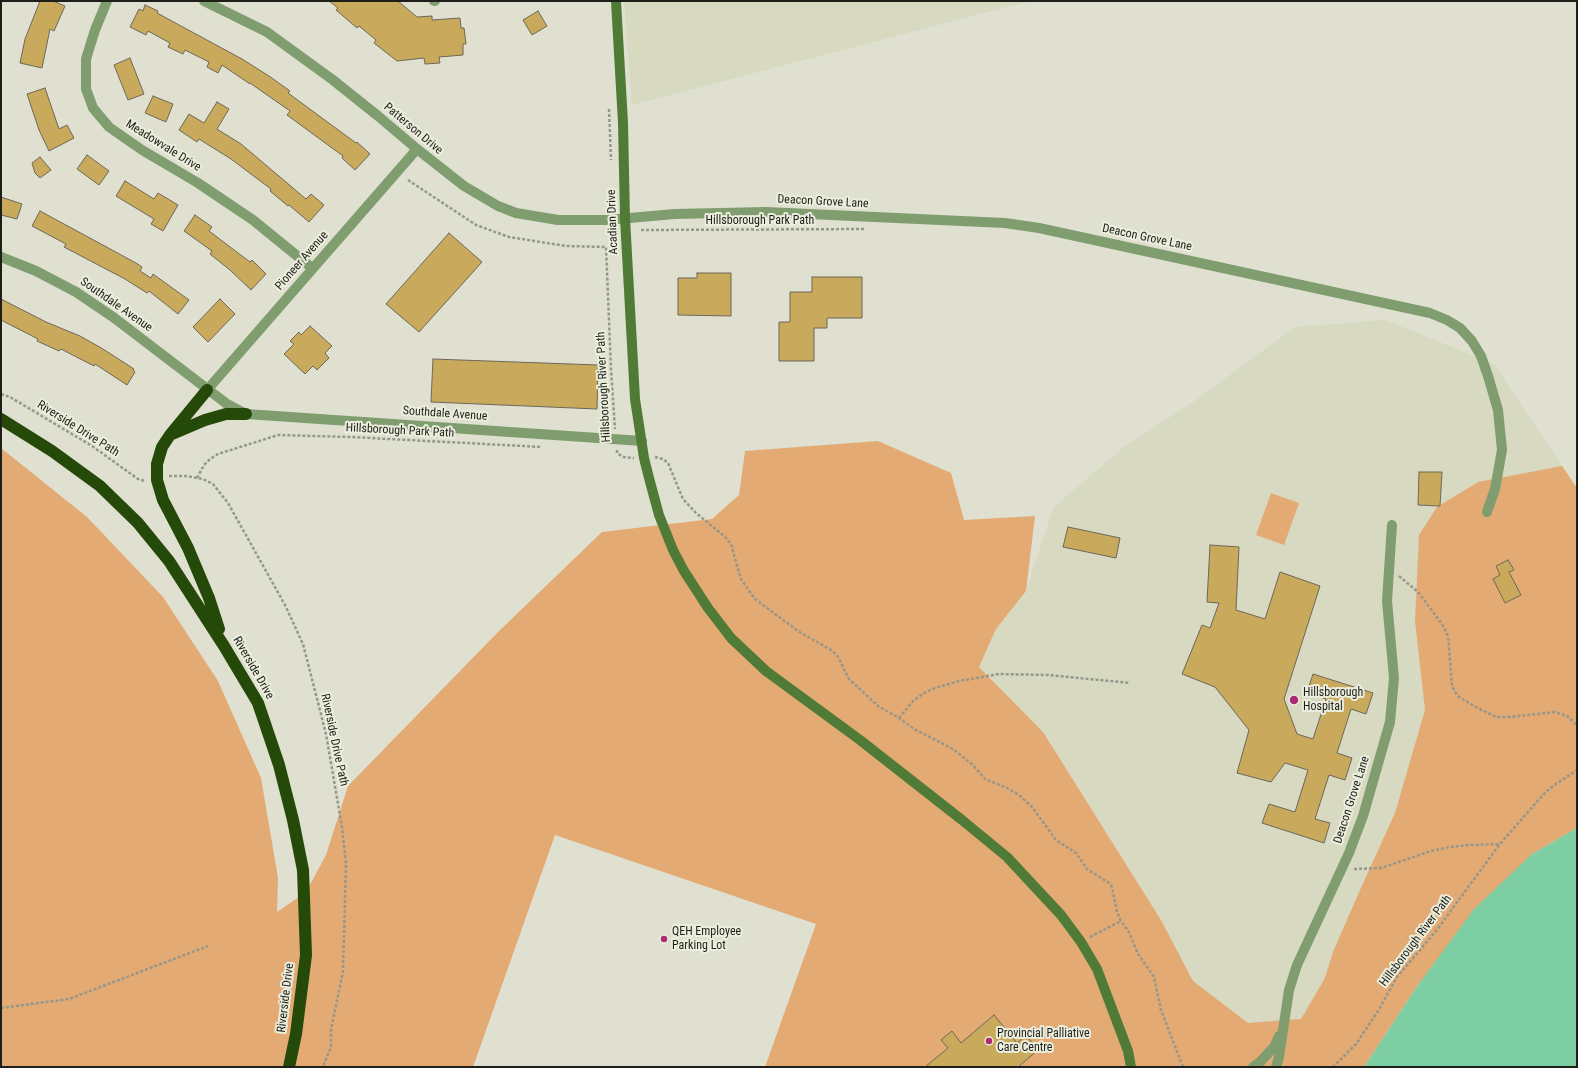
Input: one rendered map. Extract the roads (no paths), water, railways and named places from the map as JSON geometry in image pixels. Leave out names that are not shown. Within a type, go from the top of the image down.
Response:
[{"type":"highway","points":[[207,390],[162,447],[158,464],[157,480],[163,500],[188,548],[209,598],[224,646]]},
{"type":"highway","points":[[170,435],[205,420],[226,414],[246,414]]},
{"type":"highway","name":"Riverside Drive","points":[[1,420],[52,451],[100,486],[138,523],[169,561],[224,646],[258,703],[279,764],[293,820],[303,870],[306,955],[296,1034],[289,1067]]},
{"type":"street","name":"Meadowvale Drive","points":[[107,1],[95,30],[86,59],[86,89],[93,108],[109,127],[142,150],[198,183],[253,220],[312,268]]},
{"type":"street","name":"Patterson Drive","points":[[204,1],[267,32],[339,85],[417,150],[481,198],[516,213],[558,220],[625,218]]},
{"type":"street","name":"Acadian Drive","points":[[616,1],[623,122],[625,218],[635,399],[644,458],[659,515],[673,550],[684,571],[708,608],[731,638],[766,671],[860,740],[950,810],[1007,857],[1061,915],[1082,942],[1097,969],[1128,1051],[1131,1067]]},
{"type":"street","name":"Pioneer Avenue","points":[[207,390],[312,268],[417,150]]},
{"type":"street","name":"Deacon Grove Lane","points":[[625,218],[674,214],[766,212],[1016,225],[1125,246],[1430,313],[1447,320],[1460,328],[1472,341],[1481,356],[1494,396],[1501,430],[1502,450],[1495,489],[1487,512]]},
{"type":"street","name":"Southdale Avenue","points":[[1,257],[36,271],[76,292],[138,336],[207,390],[227,404],[246,414],[642,441]]},
{"type":"street","name":"Deacon Grove Lane","points":[[1276,1067],[1279,1057],[1289,990],[1297,966],[1341,870],[1363,816],[1390,722],[1394,678],[1387,601],[1392,525]]},
{"type":"street","name":"Deacon Grove Lane","points":[[1253,1067],[1260,1062],[1274,1047],[1284,1027]]},
{"type":"place","name":"Hillsborough Hospital","points":[[1294,700]]},
{"type":"place","name":"QEH Employee Parking Lot","points":[[664,939]]},
{"type":"place","name":"Provincial Palliative Care Centre","points":[[989,1041]]}]
